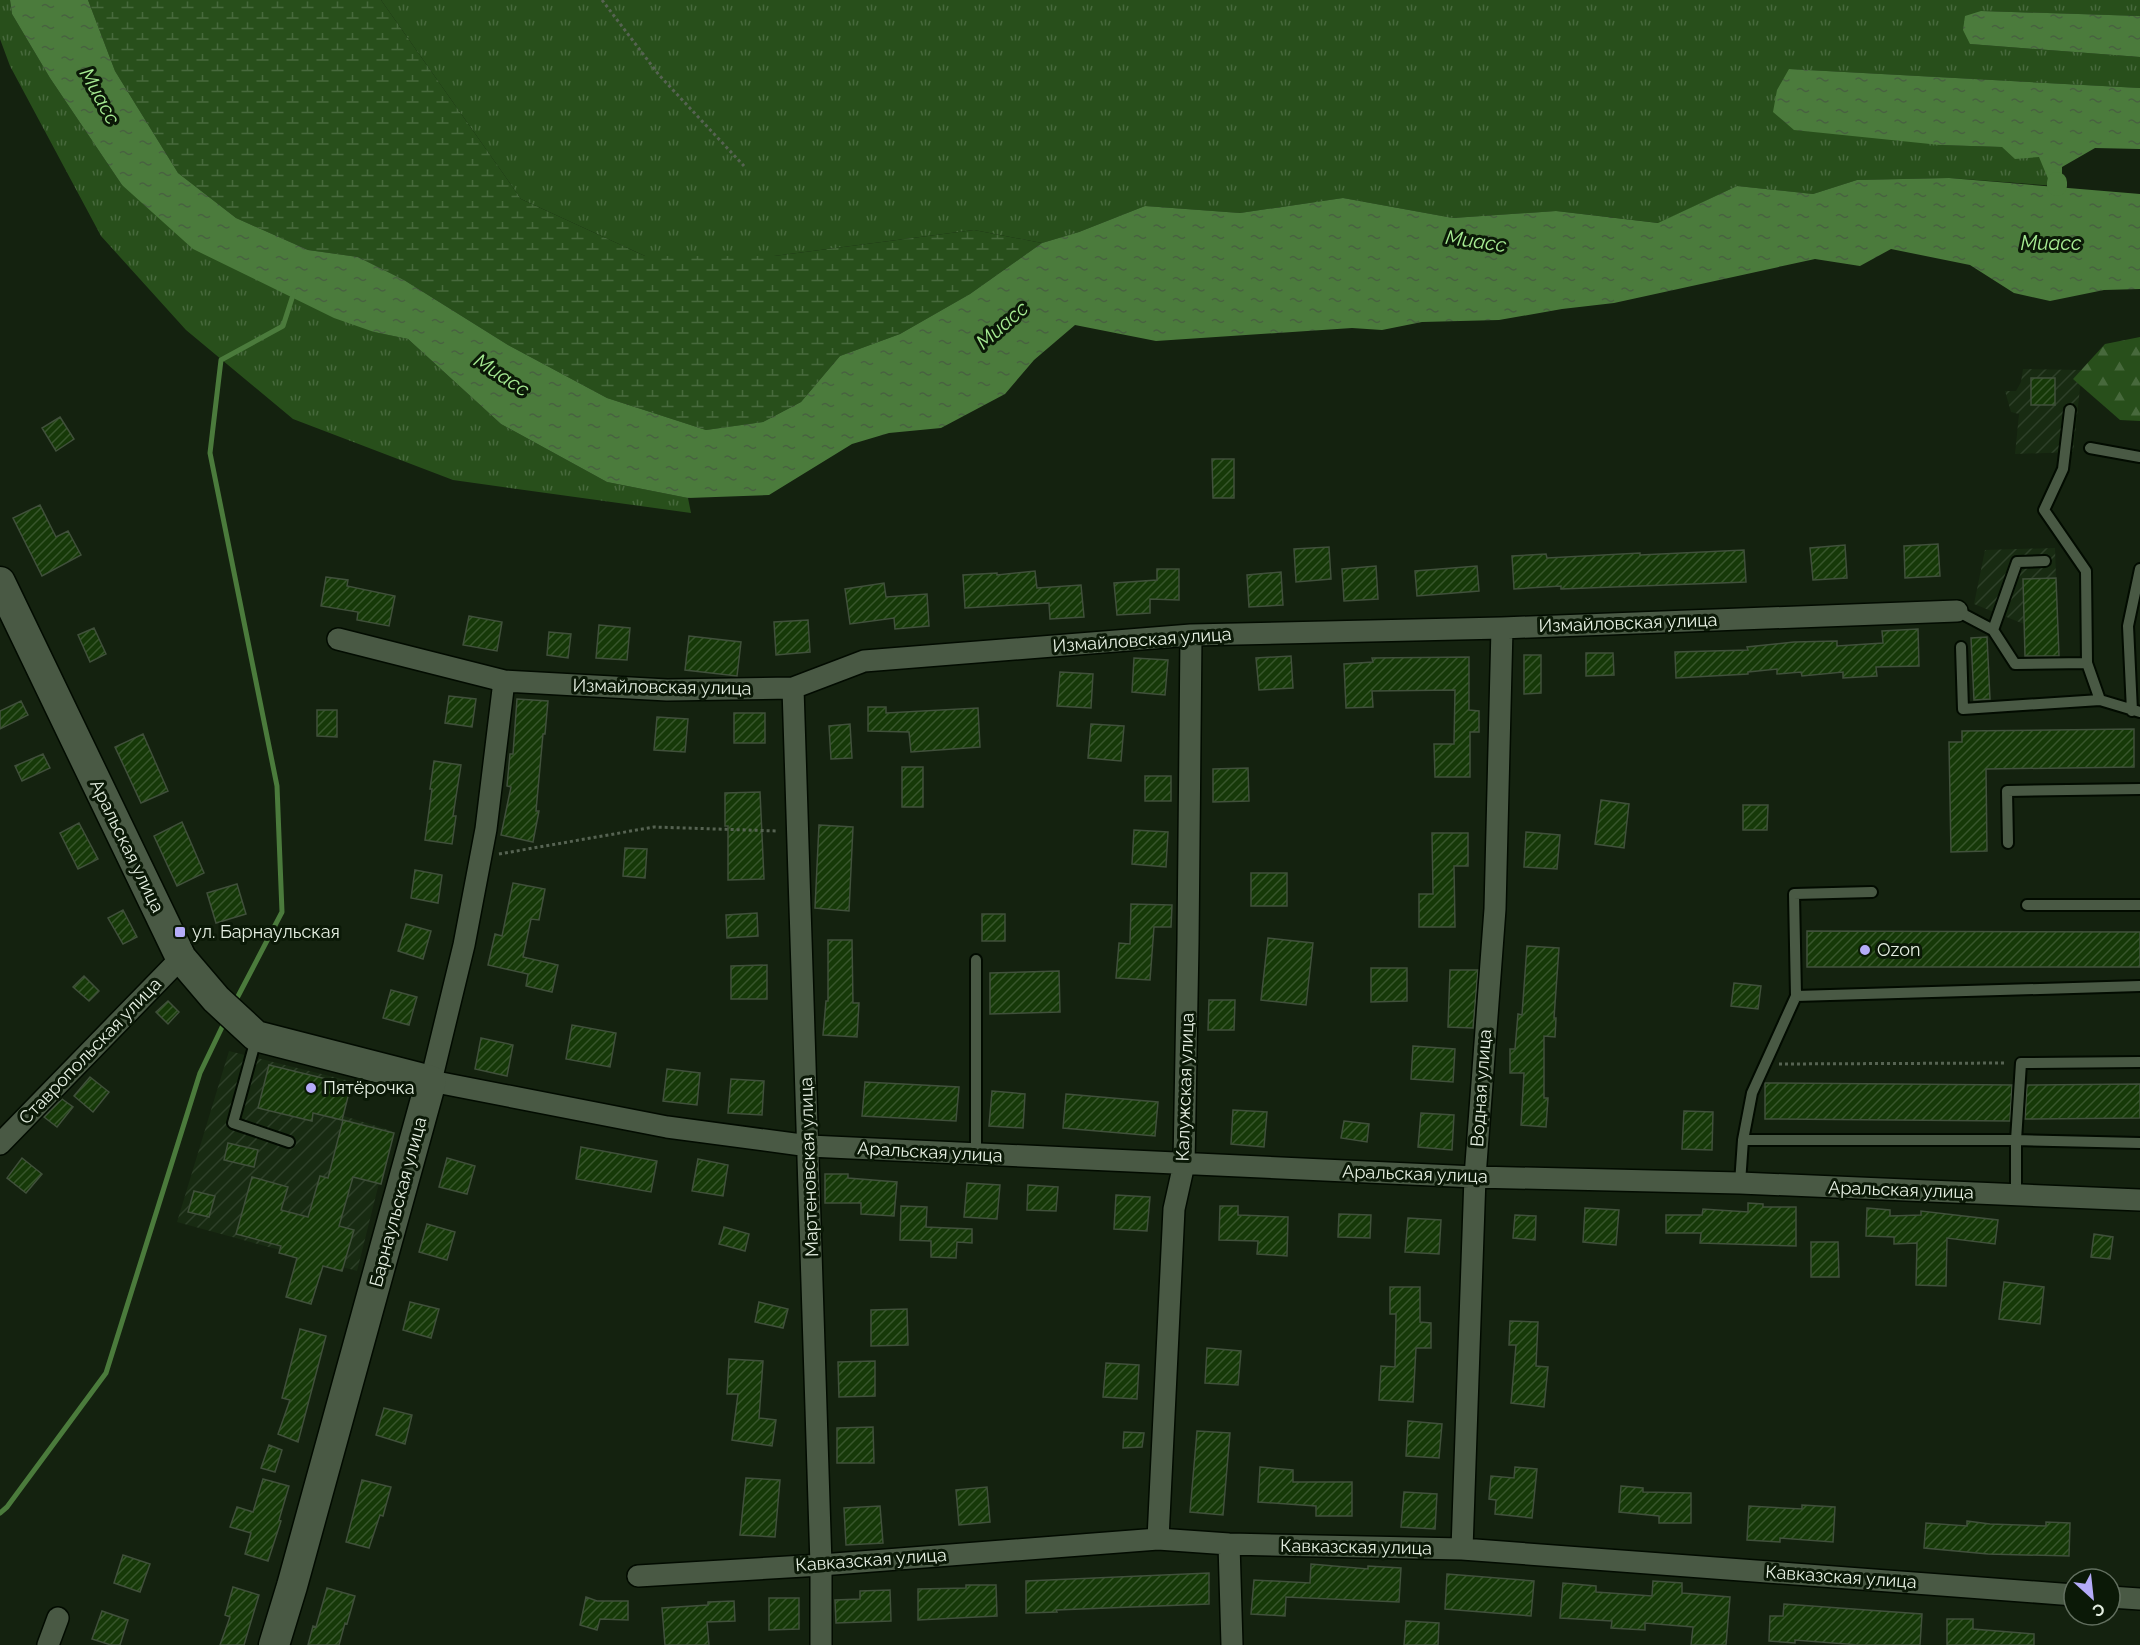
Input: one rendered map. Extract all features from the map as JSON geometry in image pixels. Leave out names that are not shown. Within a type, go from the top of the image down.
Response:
[{"type":"street","name":"Аральская улица","points":[[0,582],[181,958],[216,999],[251,1031],[431,1081],[667,1127],[808,1146],[1475,1177],[1740,1183],[2140,1200]]},
{"type":"street","name":"Измайловская улица","points":[[338,639],[504,681],[667,690],[793,688],[864,662],[1191,635],[1502,628],[1957,611]]},
{"type":"street","name":"Водная улица","points":[[1462,1549],[1475,1177],[1495,909],[1502,628]]},
{"type":"street","name":"Калужская улица","points":[[1158,1539],[1174,1209],[1184,1164],[1191,635]]},
{"type":"street","name":"Барнаульская улица","points":[[274,1645],[431,1081],[464,945],[481,858],[504,681]]},
{"type":"street","name":"Мартеновская улица","points":[[793,688],[821,1565],[821,1645]]},
{"type":"street","name":"Ставропольская улица","points":[[0,1144],[181,958]]},
{"type":"street","name":"Кавказская улица","points":[[638,1576],[821,1565],[1158,1539],[1229,1544],[1462,1549],[2062,1593]]},
{"type":"street","points":[[1229,1544],[1232,1645]]},
{"type":"street","points":[[2122,1598],[2140,1599]]},
{"type":"street","points":[[48,1645],[58,1618]]},
{"type":"lane","points":[[2070,410],[2063,469],[2044,510],[2086,570],[2087,663],[2100,700]]},
{"type":"lane","points":[[2090,448],[2140,457]]},
{"type":"lane","points":[[1993,630],[2018,562],[2045,561]]},
{"type":"lane","points":[[1960,647],[1963,709],[2100,700],[2136,712],[2128,626],[2140,569]]},
{"type":"lane","points":[[1957,611],[1993,630],[2014,664],[2087,663]]},
{"type":"lane","points":[[2008,843],[2007,791],[2140,789]]},
{"type":"lane","points":[[1740,1183],[1743,1140],[1752,1093],[1796,996],[1794,894],[1872,892]]},
{"type":"lane","points":[[2028,905],[2140,905]]},
{"type":"lane","points":[[976,960],[976,1154]]},
{"type":"lane","points":[[1796,996],[2140,986]]},
{"type":"lane","points":[[251,1031],[233,1124],[289,1142]]},
{"type":"lane","points":[[2016,1194],[2016,1140],[2021,1063],[2140,1062]]},
{"type":"lane","points":[[1743,1140],[2016,1140],[2140,1143]]},
{"type":"path","points":[[602,0],[659,75],[744,166]]},
{"type":"path","points":[[481,858],[654,827],[798,832]]},
{"type":"path","points":[[1765,1064],[2021,1063]]},
{"type":"shaded area","points":[[2023,369],[2082,370],[2073,452],[2015,454],[2019,414],[2011,412],[2005,391],[2016,391],[2021,382]]},
{"type":"shaded area","points":[[2055,548],[2056,578],[2023,579],[2024,624],[1974,604],[1985,550]]},
{"type":"shaded area","points":[[229,1051],[350,1081],[344,1116],[392,1131],[357,1271],[177,1222]]},
{"type":"green space","points":[[0,0],[10,0],[12,14],[50,78],[122,185],[374,332],[408,339],[501,424],[607,482],[688,498],[691,513],[453,480],[293,419],[186,330],[101,236],[10,66],[0,39]]},
{"type":"green space","points":[[88,0],[381,0],[521,199],[645,256],[774,256],[974,230],[1042,243],[970,294],[900,334],[840,356],[801,402],[763,422],[706,430],[607,398],[508,345],[404,280],[358,257],[308,250],[236,218],[178,173],[115,71]]},
{"type":"green space","points":[[381,0],[2140,0],[2140,16],[1981,11],[1970,44],[2140,57],[2140,88],[1789,69],[1940,145],[2002,147],[2039,156],[2057,186],[1949,178],[1857,180],[1813,194],[1737,186],[1659,223],[1556,211],[1453,218],[1343,198],[1240,213],[1145,206],[1079,232],[1042,243],[974,230],[774,256],[645,256],[521,199]]},
{"type":"green space","points":[[2140,337],[2140,421],[2120,420],[2073,379],[2105,344]]},
{"type":"water","name":"Миасс","points":[[10,0],[88,0],[115,71],[178,173],[236,218],[308,250],[358,257],[404,280],[508,345],[607,398],[706,430],[763,422],[801,402],[840,356],[900,334],[970,294],[1042,243],[1079,232],[1145,206],[1240,213],[1343,198],[1453,218],[1556,211],[1658,223],[1737,186],[1813,194],[1857,180],[1949,178],[2140,194],[2140,289],[2104,290],[2050,301],[2014,293],[1970,265],[1891,249],[1860,266],[1815,259],[1614,303],[1499,320],[1422,322],[1382,330],[1352,328],[1156,341],[1075,325],[1034,360],[1005,394],[941,428],[889,433],[852,444],[769,495],[688,498],[607,482],[501,424],[408,339],[374,332],[334,318],[193,249],[122,185],[50,78],[12,14]]},
{"type":"water","points":[[1981,11],[2140,16],[2140,57],[1970,44],[1963,30],[1965,16]]},
{"type":"water","points":[[1789,69],[2140,88],[2140,149],[2095,148],[2062,167],[2062,182],[2049,181],[2039,157],[2015,159],[2002,147],[1940,145],[1794,130],[1773,112],[1777,90]]},
{"type":"building","points":[[2031,378],[2055,378],[2055,405],[2031,405]]},
{"type":"building","points":[[60,417],[74,439],[56,451],[42,428]]},
{"type":"building","points":[[1212,459],[1234,459],[1234,498],[1213,498]]},
{"type":"building","points":[[40,505],[56,537],[68,531],[81,555],[42,576],[13,518]]},
{"type":"building","points":[[1938,544],[1940,576],[1905,578],[1904,546]]},
{"type":"building","points":[[1845,545],[1847,578],[1813,580],[1810,548]]},
{"type":"building","points":[[1329,547],[1331,579],[1296,582],[1294,549]]},
{"type":"building","points":[[1744,550],[1746,582],[1514,589],[1512,556],[1546,554],[1547,558]]},
{"type":"building","points":[[1376,566],[1378,599],[1344,601],[1342,569]]},
{"type":"building","points":[[1477,566],[1479,591],[1417,596],[1415,571]]},
{"type":"building","points":[[1157,569],[1179,569],[1179,600],[1150,599],[1150,613],[1117,615],[1114,583],[1157,580]]},
{"type":"building","points":[[1035,571],[1037,588],[1081,585],[1084,617],[1050,619],[1049,603],[965,608],[963,575],[997,573],[997,575]]},
{"type":"building","points":[[1281,572],[1283,605],[1249,607],[1247,575]]},
{"type":"building","points":[[326,577],[348,580],[347,586],[395,596],[389,626],[357,620],[358,612],[321,606]]},
{"type":"building","points":[[2056,578],[2059,656],[2025,656],[2023,579]]},
{"type":"building","points":[[884,583],[886,597],[927,594],[929,626],[895,629],[894,618],[850,624],[845,589]]},
{"type":"building","points":[[469,616],[502,622],[497,651],[463,645]]},
{"type":"building","points":[[808,620],[810,652],[776,655],[774,622]]},
{"type":"building","points":[[599,625],[630,628],[627,660],[596,658]]},
{"type":"building","points":[[94,628],[106,654],[90,662],[78,635]]},
{"type":"building","points":[[1918,629],[1919,666],[1876,667],[1877,676],[1843,678],[1843,672],[1802,676],[1801,672],[1777,674],[1777,669],[1748,672],[1748,674],[1676,678],[1675,652],[1748,650],[1747,647],[1794,642],[1837,641],[1837,646],[1883,643],[1882,631]]},
{"type":"building","points":[[549,632],[571,634],[568,658],[547,655]]},
{"type":"building","points":[[689,636],[741,642],[737,676],[685,670]]},
{"type":"building","points":[[1987,637],[1990,699],[1974,700],[1971,638]]},
{"type":"building","points":[[1586,653],[1613,653],[1614,675],[1586,676]]},
{"type":"building","points":[[1524,655],[1541,655],[1541,693],[1524,694]]},
{"type":"building","points":[[1291,656],[1293,688],[1259,690],[1256,658]]},
{"type":"building","points":[[1469,657],[1469,710],[1479,711],[1479,732],[1470,732],[1470,777],[1435,777],[1434,744],[1454,744],[1455,690],[1372,691],[1373,707],[1346,708],[1344,664],[1373,662],[1372,658]]},
{"type":"building","points":[[1134,658],[1168,660],[1165,695],[1132,692]]},
{"type":"building","points":[[1060,672],[1093,674],[1091,708],[1057,706]]},
{"type":"building","points":[[449,696],[476,699],[472,727],[445,723]]},
{"type":"building","points":[[517,699],[548,701],[536,811],[539,811],[533,842],[501,835],[511,787],[507,786],[510,754],[513,754]]},
{"type":"building","points":[[21,701],[28,715],[0,729],[0,711]]},
{"type":"building","points":[[868,707],[886,707],[886,713],[978,708],[980,747],[911,752],[909,732],[868,731]]},
{"type":"building","points":[[317,710],[337,710],[337,737],[317,736]]},
{"type":"building","points":[[734,713],[765,713],[765,743],[734,743]]},
{"type":"building","points":[[657,717],[688,719],[685,752],[654,750]]},
{"type":"building","points":[[850,724],[852,758],[831,759],[829,726]]},
{"type":"building","points":[[1091,724],[1124,726],[1121,761],[1088,758]]},
{"type":"building","points":[[2134,729],[2134,767],[1986,769],[1987,851],[1951,852],[1949,742],[1962,742],[1962,731]]},
{"type":"building","points":[[143,734],[168,791],[141,803],[115,747]]},
{"type":"building","points":[[43,754],[50,768],[22,781],[15,766]]},
{"type":"building","points":[[434,761],[461,765],[453,816],[456,816],[452,844],[425,840]]},
{"type":"building","points":[[902,767],[923,767],[923,807],[902,807]]},
{"type":"building","points":[[1248,768],[1249,801],[1213,802],[1213,769]]},
{"type":"building","points":[[1145,776],[1171,776],[1171,801],[1145,801]]},
{"type":"building","points":[[760,792],[764,879],[728,880],[728,826],[725,826],[725,793]]},
{"type":"building","points":[[1601,800],[1629,804],[1624,848],[1595,844]]},
{"type":"building","points":[[1743,805],[1768,805],[1767,830],[1743,830]]},
{"type":"building","points":[[182,822],[204,873],[177,886],[154,836]]},
{"type":"building","points":[[79,823],[98,859],[78,869],[60,833]]},
{"type":"building","points":[[819,825],[853,827],[849,911],[815,908]]},
{"type":"building","points":[[1134,830],[1168,832],[1166,867],[1132,864]]},
{"type":"building","points":[[1526,832],[1560,835],[1557,869],[1524,867]]},
{"type":"building","points":[[1432,833],[1468,833],[1468,866],[1454,866],[1455,927],[1419,927],[1419,894],[1433,894]]},
{"type":"building","points":[[625,848],[647,849],[645,878],[623,876]]},
{"type":"building","points":[[415,870],[442,875],[438,903],[411,898]]},
{"type":"building","points":[[1251,873],[1287,873],[1287,906],[1251,906]]},
{"type":"building","points":[[513,883],[545,889],[539,920],[531,919],[523,957],[558,965],[552,992],[526,986],[528,974],[488,965],[495,934],[502,936]]},
{"type":"building","points":[[237,884],[246,914],[216,923],[207,893]]},
{"type":"building","points":[[1131,904],[1172,905],[1171,927],[1154,927],[1150,980],[1116,978],[1119,943],[1130,944]]},
{"type":"building","points":[[123,910],[137,937],[123,944],[108,918]]},
{"type":"building","points":[[757,913],[758,936],[727,938],[726,915]]},
{"type":"building","points":[[982,914],[1005,914],[1005,941],[982,941]]},
{"type":"building","points":[[406,924],[431,931],[423,959],[398,951]]},
{"type":"building","points":[[1807,931],[2140,932],[2140,967],[1807,967]]},
{"type":"building","points":[[1268,938],[1313,943],[1306,1005],[1261,1000]]},
{"type":"building","points":[[828,940],[852,940],[853,1003],[859,1003],[857,1037],[823,1035],[826,1001],[828,1001]]},
{"type":"building","points":[[1527,946],[1559,948],[1554,1018],[1556,1018],[1555,1037],[1544,1036],[1544,1098],[1548,1098],[1546,1127],[1521,1125],[1524,1073],[1510,1073],[1510,1049],[1515,1049],[1518,1014],[1522,1015]]},
{"type":"building","points":[[767,965],[767,999],[731,999],[731,966]]},
{"type":"building","points":[[1371,968],[1407,968],[1407,1001],[1371,1002]]},
{"type":"building","points":[[1450,970],[1478,970],[1473,1028],[1448,1027]]},
{"type":"building","points":[[1059,971],[1060,1012],[990,1014],[990,973]]},
{"type":"building","points":[[84,976],[99,991],[89,1001],[73,987]]},
{"type":"building","points":[[1734,983],[1761,986],[1758,1009],[1731,1006]]},
{"type":"building","points":[[391,990],[417,997],[409,1025],[383,1018]]},
{"type":"building","points":[[1209,1000],[1235,1000],[1234,1030],[1208,1030]]},
{"type":"building","points":[[168,1001],[179,1012],[168,1024],[156,1012]]},
{"type":"building","points":[[572,1025],[616,1033],[610,1067],[566,1059]]},
{"type":"building","points":[[481,1038],[513,1045],[507,1076],[475,1069]]},
{"type":"building","points":[[1413,1046],[1455,1049],[1453,1082],[1411,1079]]},
{"type":"building","points":[[269,1065],[351,1085],[342,1120],[313,1113],[312,1121],[258,1108]]},
{"type":"building","points":[[667,1069],[700,1073],[697,1105],[663,1101]]},
{"type":"building","points":[[90,1077],[109,1092],[93,1112],[74,1096]]},
{"type":"building","points":[[731,1079],[764,1081],[762,1115],[728,1113]]},
{"type":"building","points":[[865,1082],[959,1087],[956,1121],[862,1116]]},
{"type":"building","points":[[1765,1083],[2012,1085],[2010,1121],[1765,1119]]},
{"type":"building","points":[[2140,1084],[2140,1118],[2025,1119],[2027,1085]]},
{"type":"building","points":[[992,1091],[1025,1094],[1023,1128],[989,1126]]},
{"type":"building","points":[[1066,1094],[1158,1102],[1155,1136],[1063,1128]]},
{"type":"building","points":[[62,1099],[73,1107],[57,1127],[44,1117]]},
{"type":"building","points":[[1233,1110],[1267,1112],[1264,1147],[1231,1144]]},
{"type":"building","points":[[1684,1111],[1713,1112],[1712,1150],[1682,1149]]},
{"type":"building","points":[[1421,1113],[1454,1115],[1452,1150],[1418,1147]]},
{"type":"building","points":[[343,1120],[394,1133],[381,1184],[353,1177],[339,1226],[354,1230],[342,1271],[323,1266],[311,1304],[286,1297],[297,1258],[279,1253],[281,1246],[236,1234],[252,1177],[288,1187],[281,1210],[308,1217],[320,1176],[328,1178]]},
{"type":"building","points":[[1344,1121],[1369,1124],[1367,1142],[1341,1138]]},
{"type":"building","points":[[228,1143],[258,1150],[254,1167],[224,1160]]},
{"type":"building","points":[[581,1147],[657,1161],[651,1192],[576,1179]]},
{"type":"building","points":[[22,1158],[42,1174],[26,1193],[7,1178]]},
{"type":"building","points":[[447,1158],[475,1166],[467,1194],[439,1187]]},
{"type":"building","points":[[698,1159],[728,1165],[723,1196],[692,1191]]},
{"type":"building","points":[[825,1174],[848,1174],[848,1178],[897,1182],[894,1216],[861,1214],[861,1203],[825,1203]]},
{"type":"building","points":[[967,1183],[1000,1185],[997,1219],[964,1217]]},
{"type":"building","points":[[1028,1185],[1058,1187],[1056,1211],[1027,1210]]},
{"type":"building","points":[[194,1191],[215,1196],[209,1217],[188,1212]]},
{"type":"building","points":[[1116,1195],[1150,1197],[1147,1231],[1114,1229]]},
{"type":"building","points":[[1748,1203],[1763,1204],[1763,1207],[1796,1207],[1796,1246],[1700,1243],[1701,1233],[1666,1233],[1666,1215],[1702,1215],[1703,1209],[1748,1212]]},
{"type":"building","points":[[901,1206],[927,1207],[926,1227],[972,1229],[972,1243],[957,1242],[956,1258],[931,1257],[931,1241],[900,1240]]},
{"type":"building","points":[[1220,1206],[1238,1206],[1238,1215],[1288,1217],[1287,1256],[1257,1254],[1258,1241],[1219,1240]]},
{"type":"building","points":[[1585,1208],[1619,1210],[1616,1245],[1583,1242]]},
{"type":"building","points":[[1867,1208],[1890,1210],[1890,1216],[1921,1215],[1921,1211],[1998,1220],[1995,1244],[1947,1238],[1946,1286],[1916,1285],[1917,1243],[1894,1244],[1894,1237],[1866,1236]]},
{"type":"building","points":[[1339,1214],[1371,1215],[1370,1238],[1338,1237]]},
{"type":"building","points":[[1515,1215],[1536,1216],[1535,1240],[1513,1238]]},
{"type":"building","points":[[1408,1218],[1441,1220],[1439,1254],[1405,1252]]},
{"type":"building","points":[[427,1224],[455,1232],[447,1260],[419,1252]]},
{"type":"building","points":[[724,1227],[749,1234],[745,1251],[719,1244]]},
{"type":"building","points":[[2094,1234],[2113,1237],[2110,1259],[2091,1257]]},
{"type":"building","points":[[1811,1242],[1838,1242],[1839,1277],[1811,1277]]},
{"type":"building","points":[[2004,1282],[2044,1287],[2040,1324],[1999,1319]]},
{"type":"building","points":[[1390,1287],[1420,1287],[1420,1322],[1431,1323],[1431,1348],[1416,1348],[1413,1402],[1379,1400],[1381,1366],[1395,1367],[1396,1314],[1390,1314]]},
{"type":"building","points":[[410,1302],[439,1309],[431,1338],[403,1330]]},
{"type":"building","points":[[759,1302],[788,1309],[783,1328],[755,1322]]},
{"type":"building","points":[[907,1309],[908,1345],[871,1346],[871,1310]]},
{"type":"building","points":[[1510,1321],[1538,1322],[1536,1366],[1548,1367],[1544,1407],[1511,1403],[1516,1345],[1509,1345]]},
{"type":"building","points":[[300,1329],[326,1336],[298,1442],[278,1434],[290,1400],[282,1398]]},
{"type":"building","points":[[1207,1348],[1241,1351],[1238,1385],[1205,1383]]},
{"type":"building","points":[[729,1359],[763,1361],[759,1418],[776,1420],[772,1446],[732,1440],[738,1394],[727,1394]]},
{"type":"building","points":[[875,1361],[875,1396],[839,1397],[838,1362]]},
{"type":"building","points":[[1106,1363],[1139,1365],[1137,1399],[1103,1397]]},
{"type":"building","points":[[384,1408],[412,1415],[405,1444],[376,1435]]},
{"type":"building","points":[[1408,1421],[1442,1424],[1439,1458],[1406,1456]]},
{"type":"building","points":[[873,1427],[874,1463],[837,1463],[837,1428]]},
{"type":"building","points":[[1197,1431],[1230,1433],[1223,1515],[1190,1512]]},
{"type":"building","points":[[1124,1432],[1144,1433],[1142,1447],[1123,1448]]},
{"type":"building","points":[[269,1445],[282,1450],[275,1472],[261,1468]]},
{"type":"building","points":[[1260,1467],[1293,1470],[1293,1482],[1352,1482],[1352,1516],[1316,1516],[1316,1506],[1258,1502]]},
{"type":"building","points":[[1515,1467],[1537,1469],[1532,1518],[1495,1514],[1496,1500],[1489,1499],[1491,1476],[1514,1478]]},
{"type":"building","points":[[746,1478],[780,1480],[775,1537],[740,1535]]},
{"type":"building","points":[[263,1479],[289,1486],[268,1561],[245,1554],[251,1533],[230,1527],[237,1507],[253,1512]]},
{"type":"building","points":[[362,1480],[391,1487],[383,1516],[380,1515],[369,1548],[346,1542]]},
{"type":"building","points":[[1621,1486],[1643,1488],[1643,1492],[1691,1493],[1691,1523],[1659,1523],[1659,1516],[1619,1512]]},
{"type":"building","points":[[987,1487],[990,1522],[959,1525],[956,1490]]},
{"type":"building","points":[[1404,1492],[1437,1494],[1435,1529],[1401,1527]]},
{"type":"building","points":[[1802,1505],[1835,1507],[1833,1542],[1780,1538],[1780,1542],[1747,1540],[1749,1506],[1802,1509]]},
{"type":"building","points":[[880,1506],[883,1543],[846,1545],[844,1508]]},
{"type":"building","points":[[1967,1521],[2046,1526],[2046,1522],[2070,1523],[2069,1556],[1988,1554],[1924,1548],[1926,1523],[1967,1526]]},
{"type":"building","points":[[123,1555],[150,1564],[140,1592],[114,1583]]},
{"type":"building","points":[[1311,1564],[1368,1569],[1368,1566],[1401,1568],[1399,1602],[1286,1597],[1285,1616],[1251,1614],[1254,1580],[1310,1583]]},
{"type":"building","points":[[1209,1573],[1209,1604],[1026,1613],[1026,1581]]},
{"type":"building","points":[[1447,1574],[1534,1581],[1531,1616],[1445,1609]]},
{"type":"building","points":[[1653,1581],[1682,1583],[1682,1593],[1730,1597],[1726,1645],[1691,1645],[1693,1627],[1645,1623],[1645,1630],[1611,1628],[1612,1621],[1560,1618],[1563,1583],[1596,1586],[1596,1592],[1652,1596]]},
{"type":"building","points":[[966,1585],[996,1585],[997,1616],[918,1620],[918,1589],[966,1588]]},
{"type":"building","points":[[233,1587],[259,1595],[244,1645],[220,1645],[230,1617],[225,1615]]},
{"type":"building","points":[[327,1588],[355,1596],[347,1624],[345,1623],[339,1645],[308,1645],[313,1626],[316,1627]]},
{"type":"building","points":[[890,1590],[891,1621],[836,1623],[835,1600],[860,1599],[860,1591]]},
{"type":"building","points":[[586,1597],[597,1601],[628,1601],[628,1620],[600,1619],[597,1630],[580,1625]]},
{"type":"building","points":[[769,1598],[799,1598],[799,1629],[769,1630]]},
{"type":"building","points":[[734,1601],[735,1621],[707,1622],[709,1645],[665,1645],[662,1608]]},
{"type":"building","points":[[1784,1604],[1922,1614],[1920,1645],[1769,1641],[1770,1616],[1783,1616]]},
{"type":"building","points":[[102,1611],[128,1620],[120,1645],[111,1645],[92,1639]]},
{"type":"building","points":[[1947,1619],[1973,1619],[1973,1629],[2034,1634],[2034,1645],[1947,1645]]},
{"type":"building","points":[[1406,1621],[1439,1623],[1438,1645],[1404,1645]]},
{"type":"waterway","points":[[235,1002],[282,912],[277,786],[210,453],[221,360],[283,326],[294,292]]},
{"type":"waterway","points":[[0,1513],[7,1507],[106,1373],[200,1073],[225,1021]]},
{"type":"place","name":"ул. Барнаульская","points":[[180,932]]},
{"type":"place","name":"Ozon","points":[[1865,950]]},
{"type":"place","name":"Пятёрочка","points":[[311,1088]]}]
